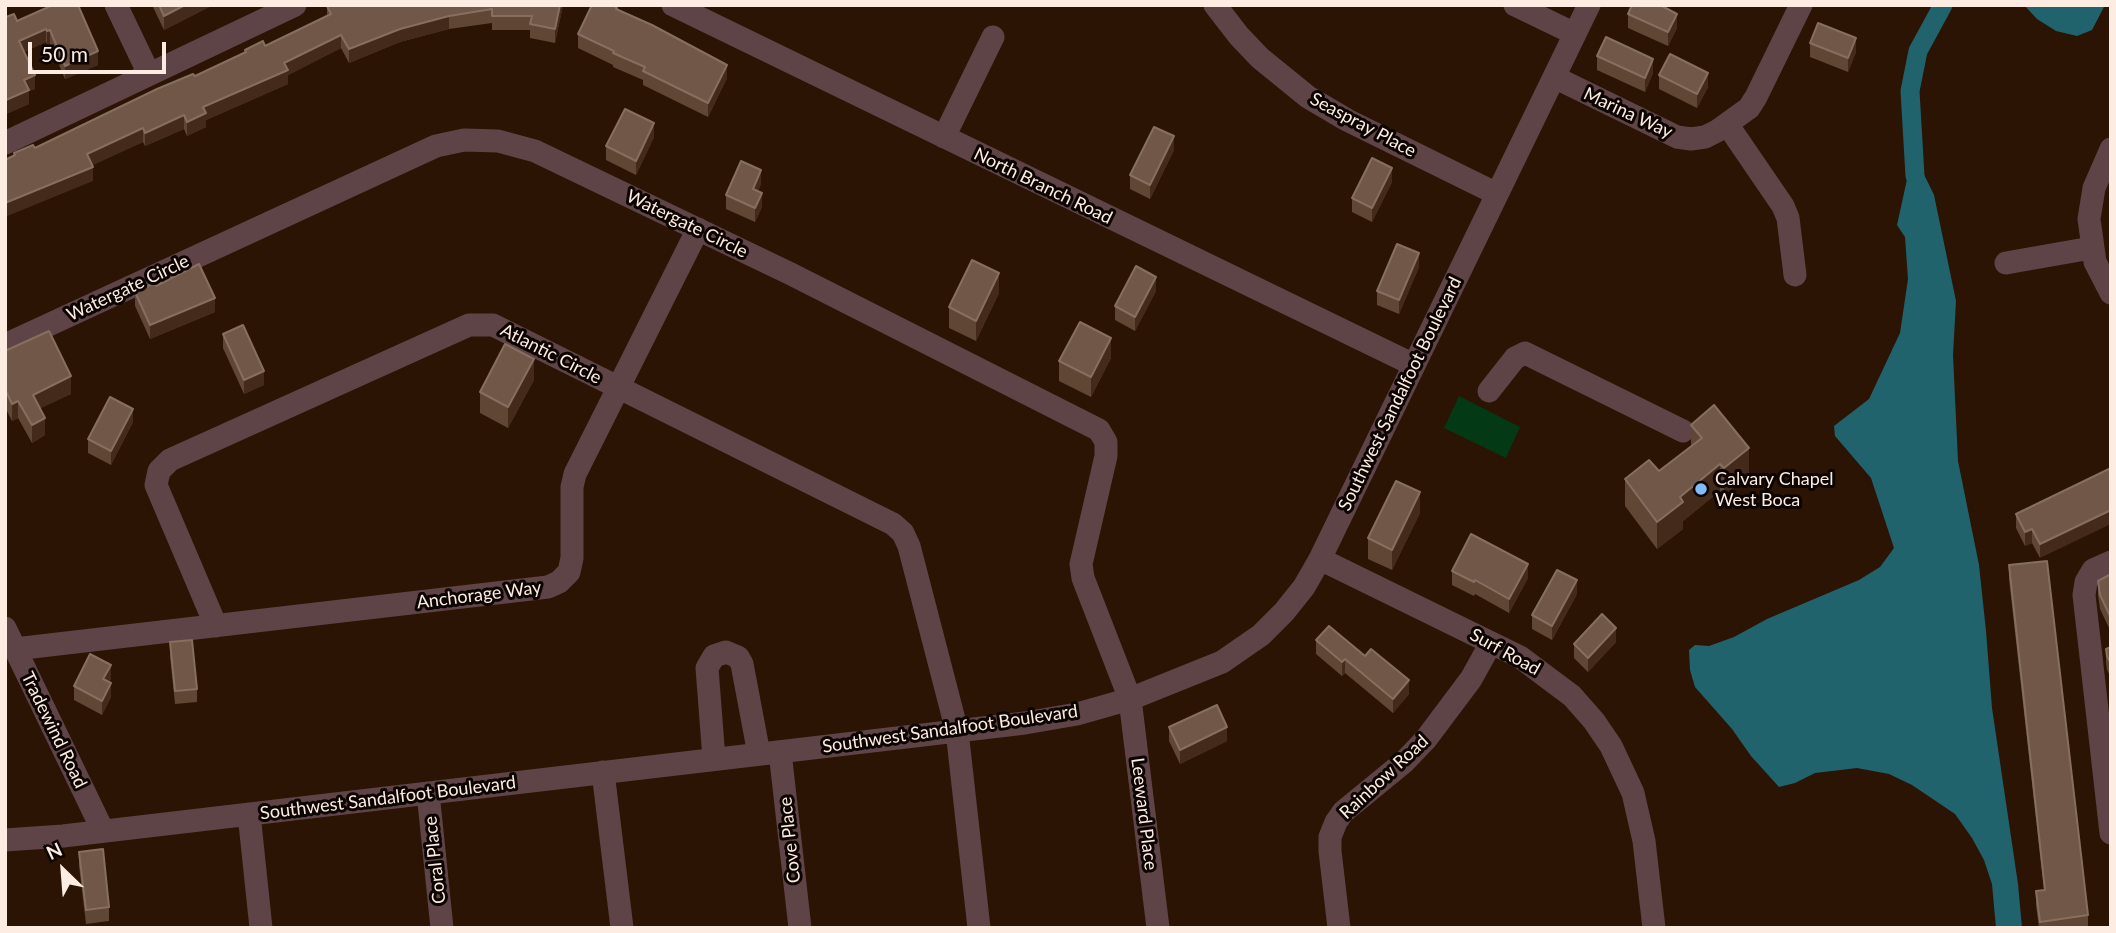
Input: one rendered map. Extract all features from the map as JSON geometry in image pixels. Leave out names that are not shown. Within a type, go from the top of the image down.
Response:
[{"type":"street","points":[[116,5],[149,74]]},
{"type":"street","points":[[5,143],[295,5]]},
{"type":"street","name":"North Branch Road","points":[[673,5],[1414,365]]},
{"type":"street","name":"Seaspray Place","points":[[1215,5],[1260,58],[1308,97],[1347,120],[1497,194]]},
{"type":"street","points":[[1515,5],[1575,34]]},
{"type":"street","name":"Southwest Sandalfoot Boulevard","points":[[5,840],[428,793],[1064,716],[1129,699],[1222,662],[1244,648],[1284,612],[1304,587],[1320,559],[1589,5]]},
{"type":"street","name":"Marina Way","points":[[1554,78],[1677,137],[1705,137],[1749,108],[1801,5]]},
{"type":"street","points":[[944,137],[993,37]]},
{"type":"street","points":[[1727,124],[1783,206],[1788,218],[1795,275]]},
{"type":"street","name":"Watergate Circle","points":[[5,345],[436,146],[464,140],[498,141],[535,151],[698,229],[1100,430],[1106,442],[1106,456],[1081,564],[1083,578],[1129,699]]},
{"type":"street","points":[[2111,149],[2105,176],[2091,202],[2089,219],[2091,247],[2100,275],[2111,293]]},
{"type":"street","name":"Anchorage Way","points":[[15,649],[548,587],[559,582],[569,572],[572,558],[572,487],[575,474],[698,229]]},
{"type":"street","points":[[2006,262],[2091,247]]},
{"type":"street","name":"Atlantic Circle","points":[[216,626],[156,485],[159,471],[170,460],[469,325],[493,325],[893,524],[904,533],[913,558],[957,731]]},
{"type":"street","points":[[1489,391],[1515,358],[1525,353],[1683,431]]},
{"type":"street","name":"Surf Road","points":[[1320,559],[1534,666],[1560,685],[1594,721],[1620,763],[1638,809],[1654,928]]},
{"type":"street","points":[[2111,562],[2094,570],[2086,582],[2084,596],[2106,746],[2111,833]]},
{"type":"street","name":"Tradewind Road","points":[[5,628],[103,831]]},
{"type":"street","name":"Rainbow Road","points":[[1339,928],[1330,850],[1330,837],[1336,822],[1426,739],[1471,679],[1491,643]]},
{"type":"street","name":"Cove Place","points":[[714,759],[707,668],[714,656],[726,652],[738,657],[742,664],[769,753],[800,928]]},
{"type":"street","name":"Leeward Place","points":[[1129,699],[1158,928]]},
{"type":"street","points":[[957,731],[979,928]]},
{"type":"street","points":[[603,772],[622,928]]},
{"type":"street","name":"Coral Place","points":[[428,793],[442,928]]},
{"type":"street","points":[[248,814],[261,928]]},
{"type":"green space","points":[[1459,396],[1520,427],[1506,458],[1444,428]]},
{"type":"water","points":[[2024,5],[2105,5],[2092,30],[2077,36],[2056,31],[2037,19]]},
{"type":"water","points":[[1913,152],[1934,195],[1956,301],[1953,355],[1958,461],[1979,565],[1992,708],[2022,928],[1996,928],[1992,884],[1984,860],[1955,814],[1912,785],[1889,774],[1857,768],[1815,773],[1779,787],[1695,687],[1690,670],[1689,650],[1695,645],[1709,646],[1734,637],[1767,619],[1859,580],[1880,567],[1894,548],[1871,478],[1835,436],[1834,426],[1869,399],[1900,333],[1908,279],[1905,237],[1897,225]]},
{"type":"building","points":[[53,5],[78,5],[98,51],[65,66],[50,30],[46,29],[19,41],[35,75],[24,80],[29,90],[6,100],[5,16],[14,14],[17,21]]},
{"type":"building","points":[[159,5],[185,5],[164,16]]},
{"type":"building","points":[[560,5],[555,29],[530,24],[532,16],[492,16],[492,9],[449,16],[400,29],[349,49],[341,35],[284,63],[288,70],[203,107],[206,113],[187,122],[184,115],[145,133],[143,128],[87,154],[93,167],[5,203],[5,160],[15,155],[14,153],[33,145],[35,148],[157,89],[193,74],[195,76],[263,41],[265,46],[331,14],[327,6]]},
{"type":"building","points":[[592,5],[612,5],[727,65],[708,103],[643,71],[645,67],[578,34]]},
{"type":"building","points":[[1632,5],[1660,5],[1677,14],[1668,32],[1628,14]]},
{"type":"building","points":[[1818,23],[1856,38],[1848,58],[1810,43]]},
{"type":"building","points":[[1606,37],[1653,59],[1645,78],[1597,56]]},
{"type":"building","points":[[1670,54],[1708,73],[1697,94],[1659,75]]},
{"type":"building","points":[[625,109],[654,123],[636,161],[606,146]]},
{"type":"building","points":[[1154,127],[1174,136],[1150,185],[1130,175]]},
{"type":"building","points":[[1372,158],[1392,168],[1372,208],[1352,198]]},
{"type":"building","points":[[741,161],[761,170],[753,189],[762,193],[755,208],[726,195]]},
{"type":"building","points":[[1397,244],[1419,253],[1399,300],[1377,291]]},
{"type":"building","points":[[972,260],[999,273],[976,321],[949,307]]},
{"type":"building","points":[[199,264],[215,298],[150,325],[135,292],[154,283],[156,286]]},
{"type":"building","points":[[1136,266],[1156,277],[1135,317],[1115,306]]},
{"type":"building","points":[[1080,322],[1111,338],[1091,377],[1059,361]]},
{"type":"building","points":[[243,325],[264,371],[244,380],[223,334]]},
{"type":"building","points":[[49,331],[71,376],[33,395],[45,418],[32,425],[18,401],[12,404],[5,389],[5,351]]},
{"type":"building","points":[[505,344],[534,359],[508,407],[480,392]]},
{"type":"building","points":[[110,397],[133,409],[111,451],[88,439]]},
{"type":"building","points":[[1714,405],[1749,448],[1724,468],[1720,464],[1680,497],[1683,502],[1657,522],[1625,479],[1649,460],[1659,471],[1702,438],[1691,425]]},
{"type":"building","points":[[2111,468],[2111,510],[2040,544],[2032,529],[2025,532],[2016,514]]},
{"type":"building","points":[[1396,481],[1420,492],[1392,550],[1368,538]]},
{"type":"building","points":[[1471,534],[1528,564],[1509,599],[1452,571]]},
{"type":"building","points":[[2047,561],[2088,915],[2040,922],[2036,891],[2045,890],[2009,565]]},
{"type":"building","points":[[1557,570],[1577,580],[1552,626],[1532,615]]},
{"type":"building","points":[[2111,574],[2111,618],[2100,595],[2098,581]]},
{"type":"building","points":[[1602,614],[1616,628],[1588,658],[1574,644]]},
{"type":"building","points":[[1329,626],[1365,656],[1371,649],[1409,680],[1393,699],[1345,659],[1342,662],[1316,640]]},
{"type":"building","points":[[192,640],[197,689],[175,691],[170,642]]},
{"type":"building","points":[[2111,647],[2111,664],[2106,649]]},
{"type":"building","points":[[90,654],[111,665],[103,679],[111,683],[102,701],[74,686]]},
{"type":"building","points":[[1217,705],[1227,727],[1180,750],[1169,727]]},
{"type":"building","points":[[103,849],[109,907],[86,910],[79,852]]},
{"type":"waterway","points":[[1915,176],[1910,91],[1918,51],[1943,5]]},
{"type":"place","name":"Calvary Chapel West Boca","points":[[1701,489]]}]
